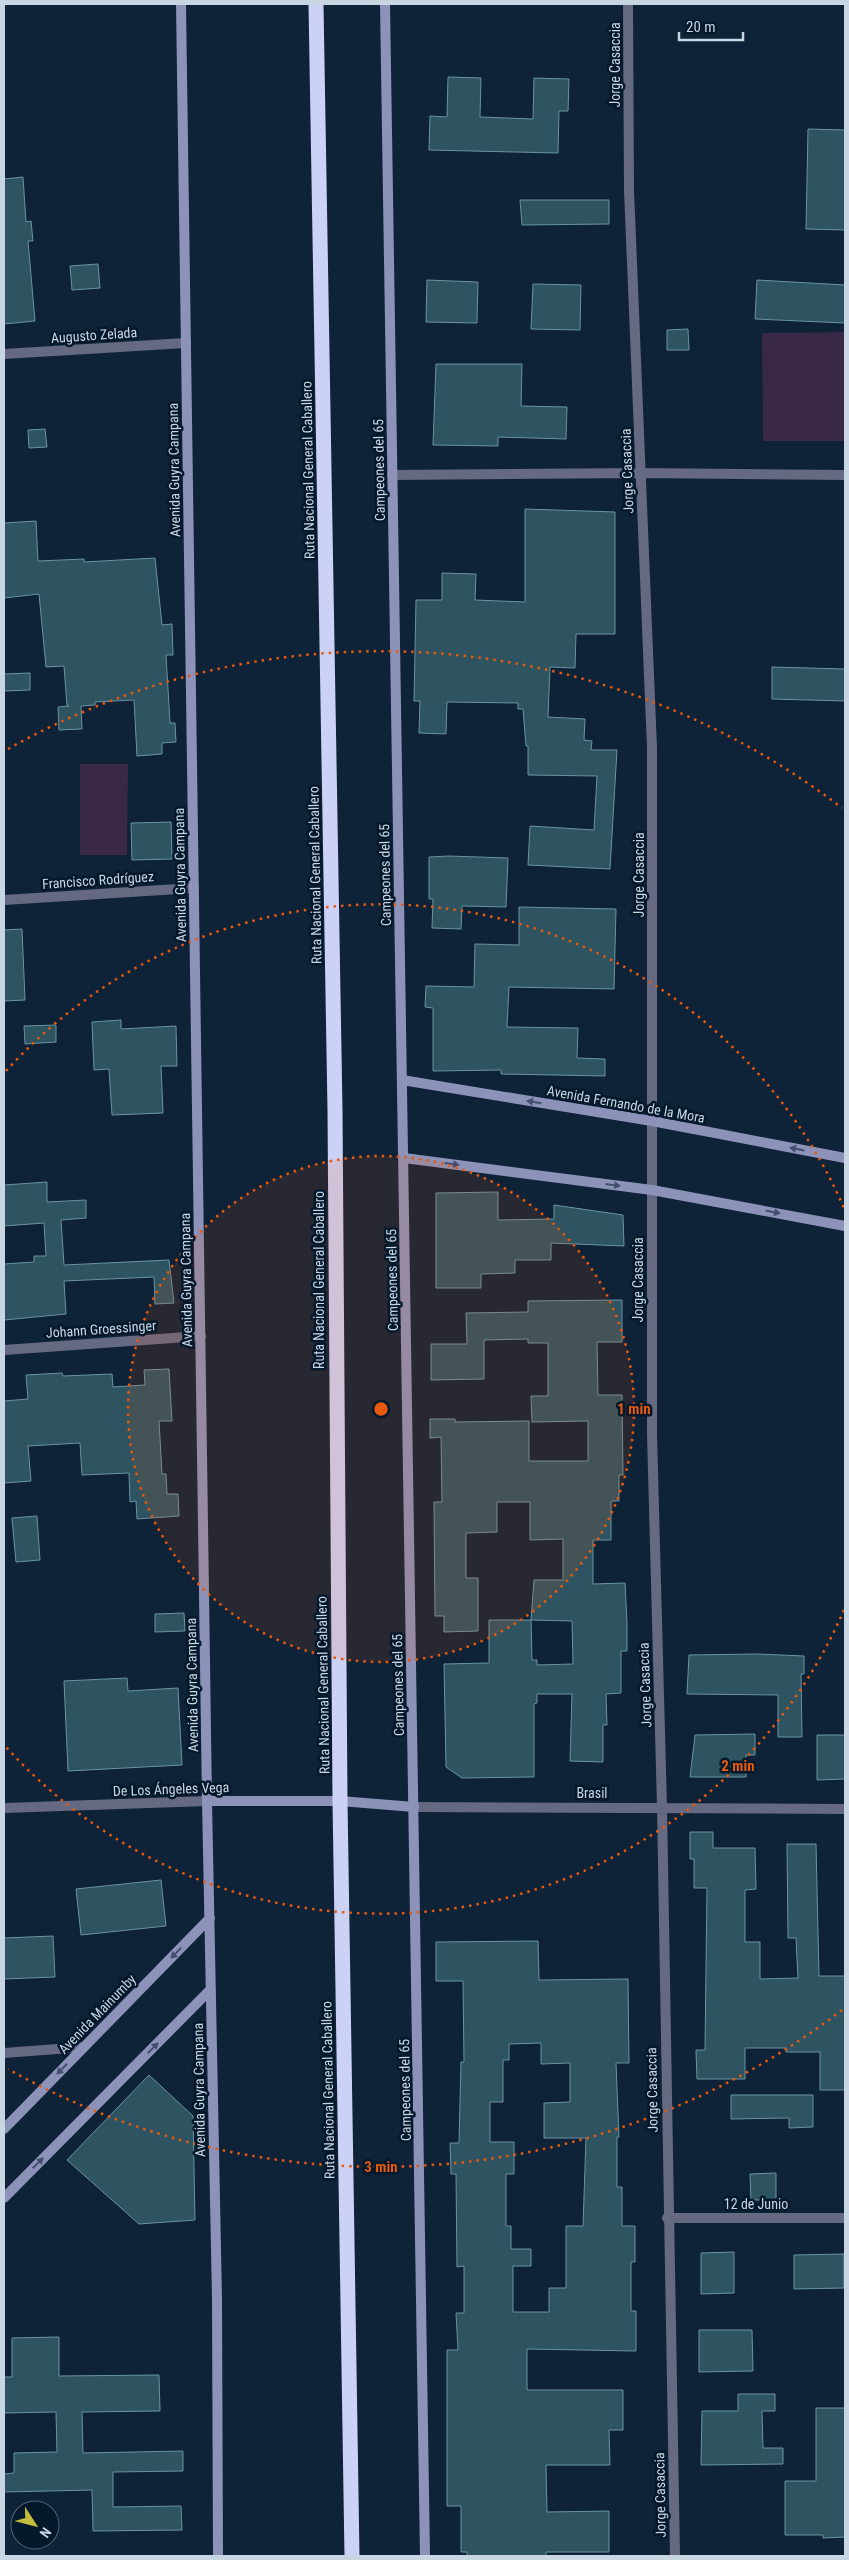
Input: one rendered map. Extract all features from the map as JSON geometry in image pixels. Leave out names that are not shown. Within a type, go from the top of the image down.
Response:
[{"type":"highway","name":"Ruta Nacional General Caballero","points":[[316,4],[336,1110],[340,1801],[352,2556]]},
{"type":"street","name":"Avenida Guyra Campana","points":[[181,4],[217,2299],[218,2556]]},
{"type":"street","name":"Campeones del 65","points":[[385,4],[425,2556]]},
{"type":"street","name":"Jorge Casaccia","points":[[628,4],[630,190],[652,748],[652,1434],[662,1807],[675,2556]]},
{"type":"street","name":"Augusto Zelada","points":[[4,354],[186,343]]},
{"type":"street","points":[[392,474],[641,473],[845,475]]},
{"type":"street","name":"Francisco Rodríguez","points":[[4,900],[194,888]]},
{"type":"street","name":"Avenida Fernando de la Mora","points":[[402,1080],[652,1121],[845,1158]]},
{"type":"street","points":[[404,1158],[652,1190],[845,1226]]},
{"type":"street","name":"Johann Groessinger","points":[[4,1350],[201,1336]]},
{"type":"street","name":"De Los Ángeles Vega","points":[[4,1808],[208,1801],[340,1801]]},
{"type":"street","name":"Brasil","points":[[340,1801],[414,1807],[845,1809]]},
{"type":"street","name":"Avenida Mainumby","points":[[4,2129],[210,1918]]},
{"type":"street","points":[[4,2198],[211,1990]]},
{"type":"street","points":[[4,2053],[84,2047]]},
{"type":"street","name":"12 de Junio","points":[[668,2218],[845,2218]]},
{"type":"shaded area","points":[[845,332],[845,441],[763,441],[762,333]]},
{"type":"shaded area","points":[[80,764],[128,764],[127,855],[80,855]]},
{"type":"building","points":[[448,77],[481,78],[480,117],[533,119],[534,78],[569,79],[568,111],[559,111],[558,153],[429,150],[430,116],[447,117]]},
{"type":"building","points":[[808,129],[845,130],[845,230],[806,229]]},
{"type":"building","points":[[23,177],[26,222],[31,221],[33,241],[28,241],[35,321],[4,324],[4,179]]},
{"type":"building","points":[[520,200],[609,200],[609,224],[522,225]]},
{"type":"building","points":[[98,264],[100,288],[72,290],[70,266]]},
{"type":"building","points":[[427,280],[478,282],[477,323],[426,322]]},
{"type":"building","points":[[757,280],[845,285],[845,323],[755,319]]},
{"type":"building","points":[[533,284],[581,285],[580,330],[531,329]]},
{"type":"building","points":[[688,329],[689,350],[667,350],[667,330]]},
{"type":"building","points":[[436,364],[522,364],[521,406],[567,407],[566,439],[498,437],[498,446],[433,445]]},
{"type":"building","points":[[45,429],[47,447],[29,448],[28,430]]},
{"type":"building","points":[[525,509],[615,512],[615,634],[576,634],[575,668],[550,667],[548,717],[585,719],[584,740],[592,741],[591,750],[617,750],[610,869],[528,865],[530,826],[594,830],[597,776],[528,775],[528,746],[526,746],[523,709],[518,709],[518,703],[447,702],[446,734],[419,733],[420,701],[414,701],[416,600],[442,600],[442,573],[476,574],[475,600],[525,602]]},
{"type":"building","points":[[36,521],[38,561],[84,559],[84,562],[155,558],[162,625],[172,624],[173,655],[166,655],[170,723],[175,723],[176,742],[162,743],[162,754],[137,756],[134,700],[95,702],[95,705],[81,706],[82,729],[59,730],[58,707],[69,706],[67,706],[64,666],[46,667],[39,594],[4,598],[4,523]]},
{"type":"building","points":[[772,667],[845,669],[845,701],[772,699]]},
{"type":"building","points":[[30,673],[30,690],[4,691],[4,674]]},
{"type":"building","points":[[171,822],[172,859],[132,860],[131,823]]},
{"type":"building","points":[[429,857],[508,858],[506,907],[462,906],[461,929],[432,928],[433,899],[429,899]]},
{"type":"building","points":[[519,907],[616,909],[614,989],[509,987],[507,1027],[578,1028],[577,1058],[605,1059],[605,1076],[501,1074],[501,1070],[433,1071],[433,1008],[425,1007],[426,986],[474,987],[475,944],[519,945]]},
{"type":"building","points":[[22,929],[25,1000],[4,1001],[4,930]]},
{"type":"building","points":[[121,1020],[121,1029],[176,1026],[177,1066],[161,1066],[163,1113],[112,1115],[109,1069],[94,1070],[92,1022]]},
{"type":"building","points":[[56,1025],[56,1042],[25,1044],[24,1026]]},
{"type":"building","points":[[47,1182],[47,1202],[86,1200],[86,1218],[61,1220],[64,1265],[169,1260],[174,1303],[155,1304],[154,1277],[64,1281],[66,1314],[4,1320],[4,1264],[34,1262],[34,1256],[46,1256],[44,1223],[4,1226],[4,1185]]},
{"type":"building","points":[[498,1192],[498,1220],[554,1219],[554,1205],[623,1215],[624,1246],[551,1243],[551,1260],[515,1260],[515,1273],[481,1274],[481,1288],[436,1288],[436,1193]]},
{"type":"building","points":[[622,1300],[622,1342],[597,1342],[598,1395],[622,1395],[623,1475],[619,1475],[619,1501],[611,1501],[611,1540],[593,1540],[593,1584],[625,1583],[627,1651],[621,1651],[621,1693],[606,1694],[607,1725],[603,1725],[603,1762],[570,1761],[572,1694],[537,1694],[537,1703],[534,1704],[534,1777],[462,1778],[446,1767],[444,1664],[489,1663],[489,1620],[531,1620],[534,1580],[563,1580],[563,1539],[530,1540],[530,1502],[497,1502],[497,1532],[466,1533],[466,1578],[478,1578],[478,1631],[444,1632],[444,1616],[435,1616],[434,1502],[442,1502],[441,1437],[430,1438],[430,1419],[455,1419],[455,1422],[529,1421],[529,1461],[588,1461],[588,1421],[532,1422],[531,1396],[548,1396],[548,1343],[528,1343],[528,1339],[484,1340],[484,1379],[431,1380],[431,1344],[467,1344],[466,1313],[528,1312],[528,1301]],"holes":[[[531,1620],[572,1621],[573,1664],[537,1665],[537,1660],[532,1660]]]},
{"type":"building","points":[[169,1369],[172,1421],[159,1421],[162,1474],[166,1474],[167,1494],[178,1494],[179,1516],[137,1519],[136,1501],[130,1502],[129,1473],[82,1475],[80,1443],[28,1446],[31,1481],[4,1483],[4,1401],[28,1399],[26,1375],[62,1373],[63,1376],[112,1374],[113,1387],[145,1385],[144,1370]]},
{"type":"building","points":[[37,1516],[40,1560],[16,1562],[12,1518]]},
{"type":"building","points":[[184,1613],[185,1631],[155,1632],[155,1614]]},
{"type":"building","points":[[757,1654],[804,1656],[804,1674],[801,1674],[802,1737],[778,1737],[778,1695],[687,1694],[689,1655]]},
{"type":"building","points":[[127,1678],[128,1691],[178,1688],[182,1765],[68,1771],[64,1681]]},
{"type":"building","points":[[755,1734],[755,1755],[746,1755],[746,1777],[690,1777],[695,1735]]},
{"type":"building","points":[[817,1735],[845,1735],[845,1779],[817,1780]]},
{"type":"building","points":[[690,1832],[713,1832],[713,1848],[755,1848],[756,1889],[745,1890],[745,1942],[760,1942],[760,1979],[798,1978],[796,1938],[788,1938],[787,1844],[816,1844],[819,1976],[845,1976],[845,2090],[820,2090],[820,2052],[786,2052],[786,2048],[745,2048],[745,2079],[697,2079],[696,2050],[705,2050],[707,1888],[694,1888],[694,1859],[690,1859]]},
{"type":"building","points":[[161,1880],[166,1926],[81,1935],[76,1889]]},
{"type":"building","points":[[53,1936],[55,1977],[4,1979],[4,1938]]},
{"type":"building","points":[[538,1941],[539,1980],[628,1979],[629,2063],[616,2063],[619,2137],[617,2137],[617,2187],[622,2187],[622,2226],[635,2226],[635,2262],[631,2262],[631,2311],[636,2311],[636,2351],[527,2349],[527,2390],[623,2390],[623,2430],[609,2430],[610,2465],[546,2465],[547,2512],[609,2511],[609,2552],[546,2552],[546,2556],[467,2556],[467,2552],[461,2552],[461,2506],[447,2506],[447,2350],[458,2350],[456,2313],[464,2313],[464,2266],[457,2267],[456,2174],[451,2174],[450,2143],[459,2143],[461,2062],[464,2062],[463,1981],[436,1981],[436,1942]],"holes":[[[541,2043],[541,2064],[570,2063],[570,2102],[544,2103],[544,2138],[586,2138],[583,2226],[566,2226],[566,2288],[549,2288],[549,2312],[513,2312],[513,2266],[531,2266],[531,2249],[511,2249],[511,2226],[506,2226],[506,2174],[514,2174],[514,2142],[490,2142],[490,2102],[503,2102],[503,2060],[509,2060],[509,2044]]]},
{"type":"building","points":[[149,2075],[193,2116],[195,2220],[139,2224],[67,2160]]},
{"type":"building","points":[[731,2095],[813,2095],[813,2127],[789,2128],[789,2118],[731,2119]]},
{"type":"building","points":[[776,2173],[776,2200],[751,2200],[750,2174]]},
{"type":"building","points":[[734,2252],[734,2293],[701,2294],[701,2253]]},
{"type":"building","points":[[844,2254],[844,2288],[794,2289],[794,2255]]},
{"type":"building","points":[[699,2330],[752,2330],[753,2371],[699,2372]]},
{"type":"building","points":[[59,2337],[59,2376],[159,2375],[160,2411],[82,2412],[83,2453],[183,2451],[183,2471],[113,2472],[113,2507],[181,2506],[182,2530],[93,2531],[92,2490],[4,2492],[4,2474],[14,2473],[14,2453],[57,2452],[56,2412],[4,2413],[4,2377],[12,2377],[12,2338]]},
{"type":"building","points":[[738,2394],[775,2394],[775,2411],[762,2411],[763,2448],[783,2448],[783,2464],[701,2465],[702,2411],[738,2411]]},
{"type":"building","points":[[816,2408],[845,2408],[845,2537],[823,2538],[823,2535],[785,2535],[785,2481],[816,2481]]}]
